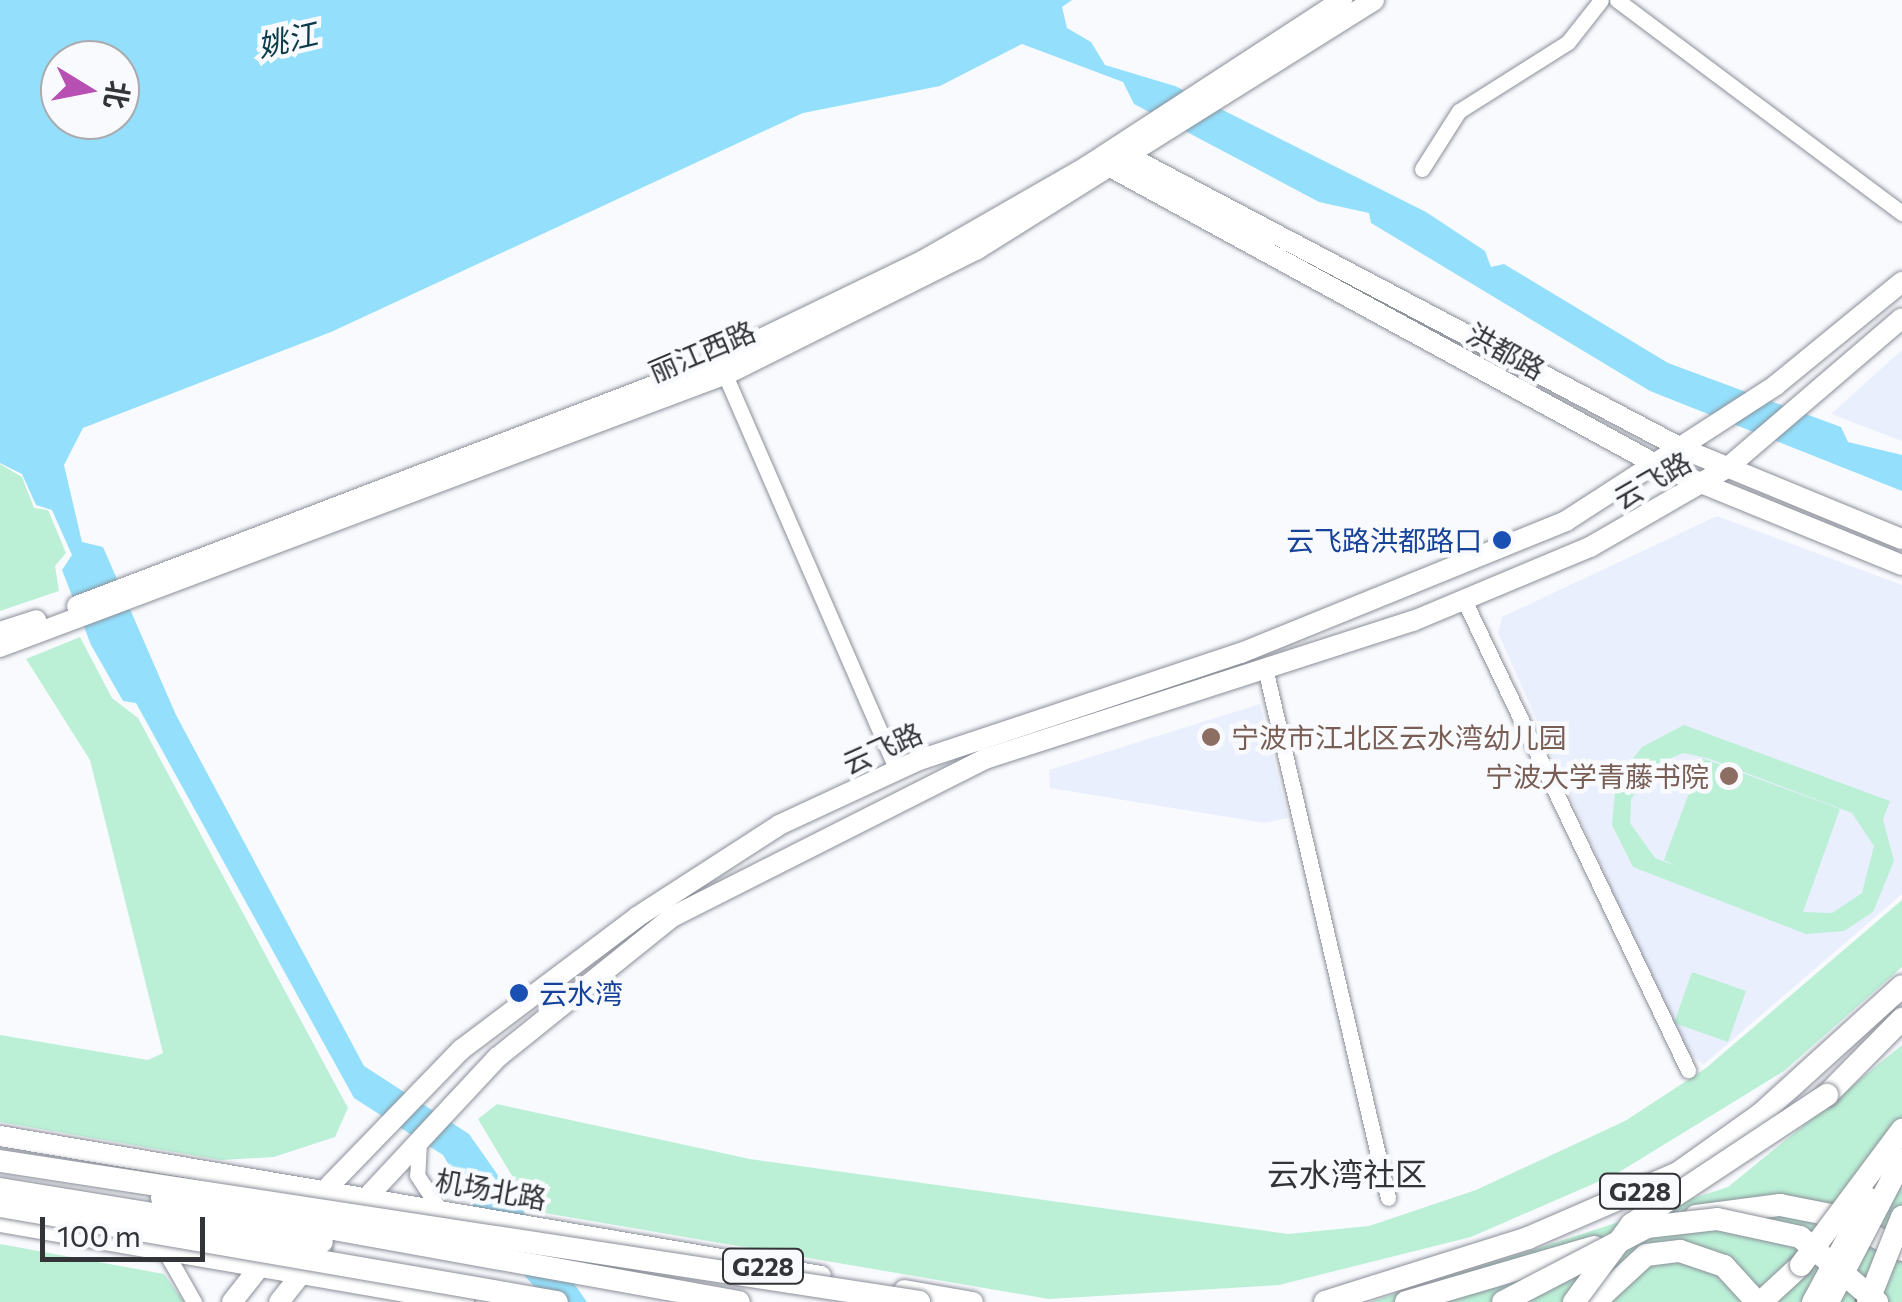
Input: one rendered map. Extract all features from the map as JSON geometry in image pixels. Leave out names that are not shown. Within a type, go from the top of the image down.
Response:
[{"type":"highway","name":"G228","points":[[1325,1302],[1528,1238],[1678,1172],[1761,1114],[1902,986]]},
{"type":"highway","points":[[1574,1302],[1632,1224],[1827,1095],[1902,1019]]},
{"type":"highway","points":[[1595,1302],[1646,1255],[1704,1256],[1759,1302],[1819,1247],[1902,1132]]},
{"type":"highway","points":[[1828,1302],[1902,1160]]},
{"type":"highway","points":[[0,1161],[920,1302]]},
{"type":"highway","points":[[0,1171],[739,1302]]},
{"type":"highway","points":[[0,1189],[661,1302]]},
{"type":"highway","points":[[1845,1302],[1902,1190]]},
{"type":"highway","points":[[0,1206],[556,1302]]},
{"type":"highway","name":"G228","points":[[1406,1302],[1732,1207],[1831,1215],[1902,1250]]},
{"type":"highway","points":[[1868,1302],[1902,1218]]},
{"type":"highway","points":[[1504,1302],[1647,1227],[1717,1219],[1800,1238],[1877,1302]]},
{"type":"main road","points":[[1113,158],[1168,127],[1342,0]]},
{"type":"main road","points":[[1113,158],[1144,128],[1374,0]]},
{"type":"main road","name":"丽江西路","points":[[0,632],[133,594],[721,367],[1113,158]]},
{"type":"main road","name":"洪都路","points":[[1113,158],[1681,448],[1902,538]]},
{"type":"main road","name":"洪都路","points":[[1113,158],[1657,465],[1902,565]]},
{"type":"main road","name":"云飞路","points":[[232,1302],[322,1190],[429,1083],[636,917],[779,825],[898,770],[1459,568],[1566,521],[1769,390],[1902,282]]},
{"type":"main road","name":"云飞路","points":[[279,1302],[364,1197],[456,1101],[672,917],[842,825],[984,758],[1464,600],[1590,547],[1728,468],[1902,318]]},
{"type":"main road","name":"丽江西路","points":[[0,647],[73,614]]},
{"type":"main road","points":[[1812,1302],[1902,1132]]},
{"type":"main road","name":"机场北路","points":[[0,1136],[972,1302]]},
{"type":"main road","points":[[1858,1302],[1902,1218]]},
{"type":"main road","points":[[0,1222],[464,1302]]},
{"type":"street","points":[[1422,169],[1459,112],[1568,42],[1601,0]]},
{"type":"street","points":[[1617,0],[1902,213]]},
{"type":"street","points":[[721,367],[898,770]]},
{"type":"street","points":[[1464,600],[1688,1070]]},
{"type":"street","points":[[1265,668],[1388,1198]]},
{"type":"street","points":[[419,1139],[417,1175],[440,1210]]},
{"type":"street","points":[[165,1251],[194,1302]]},
{"type":"shaded area","points":[[1902,350],[1902,441],[1831,414]]},
{"type":"shaded area","name":"宁波大学青藤书院","points":[[1717,516],[1902,585],[1902,894],[1703,1065],[1680,1044],[1498,633],[1502,617]]},
{"type":"shaded area","name":"宁波市江北区云水湾幼儿园","points":[[1260,704],[1288,818],[1265,823],[1050,788],[1049,770]]},
{"type":"green space","points":[[0,464],[22,477],[34,508],[48,510],[66,553],[55,566],[59,591],[0,611]]},
{"type":"green space","points":[[80,637],[112,698],[138,718],[348,1108],[335,1137],[274,1157],[221,1160],[0,1122],[0,1035],[148,1060],[163,1053],[90,760],[26,659]]},
{"type":"green space","points":[[1684,725],[1890,801],[1883,819],[1894,861],[1873,912],[1844,931],[1806,934],[1633,867],[1612,825],[1616,780],[1642,747]],"holes":[[[1683,753],[1707,758],[1852,813],[1874,846],[1862,893],[1832,913],[1803,912],[1840,809],[1702,758],[1664,860],[1676,866],[1655,858],[1630,823],[1631,800],[1650,767]]]},
{"type":"green space","points":[[1902,900],[1902,967],[1784,1071],[1616,1174],[1471,1237],[1279,1285],[1049,1299],[533,1211],[478,1119],[497,1104],[750,1159],[1288,1234],[1369,1226],[1476,1190],[1625,1121],[1706,1068]]},
{"type":"green space","points":[[1692,972],[1746,991],[1728,1042],[1674,1023]]},
{"type":"green space","points":[[1902,1045],[1902,1302],[1370,1302],[1728,1187]]},
{"type":"green space","points":[[0,1244],[164,1274],[184,1302],[0,1302]]},
{"type":"water","name":"姚江","points":[[0,0],[1072,0],[1062,7],[1067,28],[1091,42],[1105,65],[1175,86],[1426,212],[1485,251],[1491,267],[1504,264],[1668,363],[1841,427],[1848,442],[1902,455],[1902,491],[1650,391],[1371,223],[1369,213],[1319,202],[1134,104],[1123,82],[1022,44],[940,86],[803,113],[331,332],[83,428],[64,465],[82,542],[103,547],[176,715],[364,1066],[469,1134],[587,1302],[549,1302],[493,1242],[443,1155],[354,1098],[136,703],[123,701],[91,645],[62,570],[72,555],[52,510],[36,505],[22,474],[0,463]]},
{"type":"railway","points":[[1836,1302],[1902,1175]]},
{"type":"railway","points":[[1856,1302],[1902,1212]]},
{"type":"place","name":"云飞路洪都路口","points":[[1502,540]]},
{"type":"place","name":"宁波市江北区云水湾幼儿园","points":[[1211,737]]},
{"type":"place","name":"宁波大学青藤书院","points":[[1729,776]]},
{"type":"place","name":"云水湾","points":[[519,993]]},
{"type":"district","name":"云水湾社区","points":[[1347,1173]]}]
